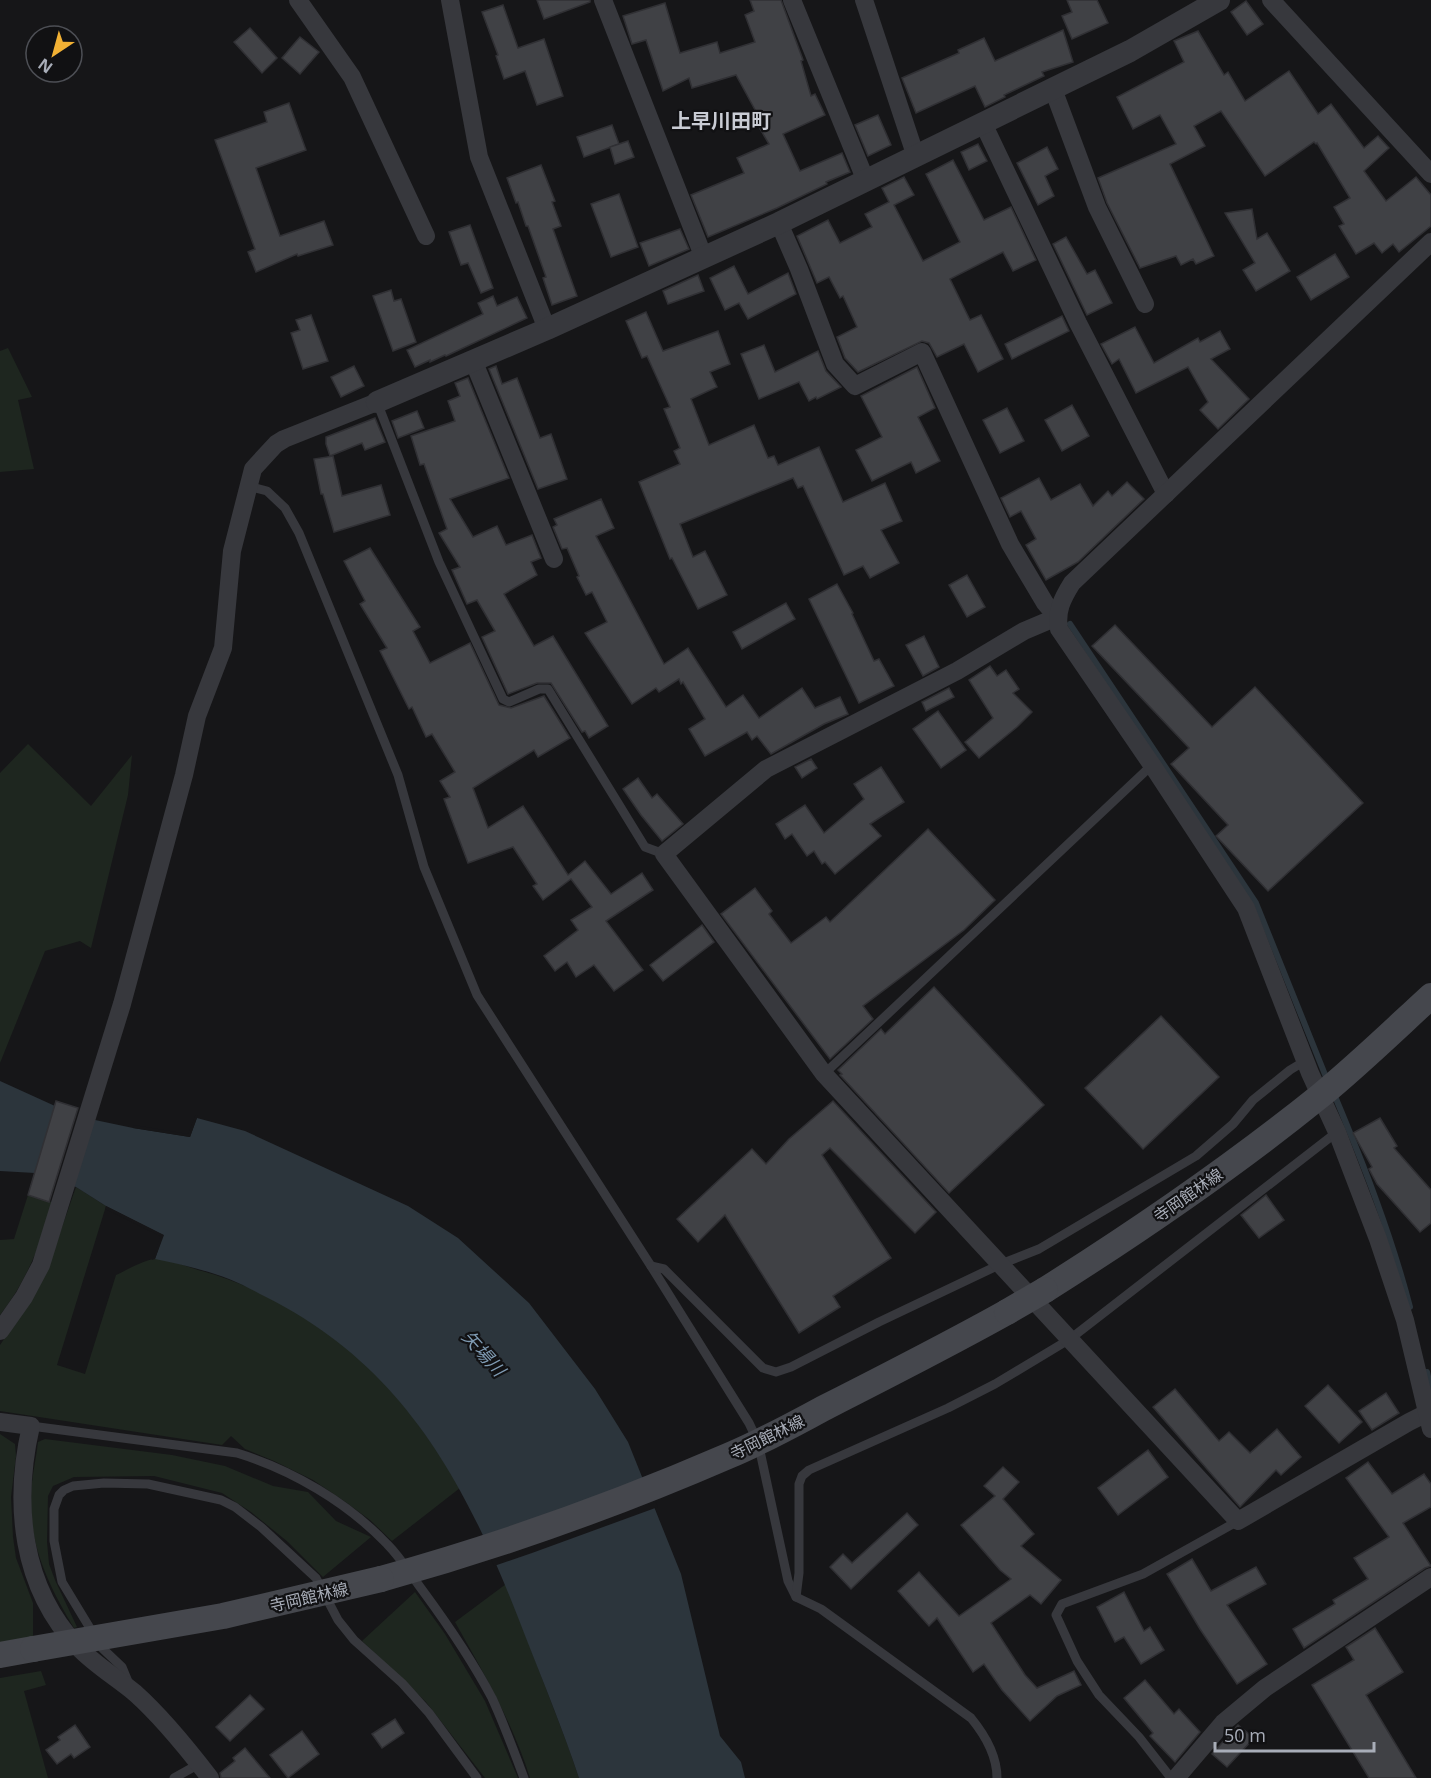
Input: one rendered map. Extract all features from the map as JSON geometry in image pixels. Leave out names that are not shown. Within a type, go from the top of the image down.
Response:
[{"type":"main road","name":"寺岡館林線","points":[[0,1655],[224,1616],[381,1580],[440,1563],[584,1514],[730,1455],[925,1357],[1007,1312],[1170,1209],[1222,1172],[1321,1095],[1431,996]]},
{"type":"street","points":[[298,0],[352,77],[426,236]]},
{"type":"street","points":[[450,0],[479,157],[547,329]]},
{"type":"street","points":[[603,0],[704,258]]},
{"type":"street","points":[[792,0],[866,181]]},
{"type":"street","points":[[864,0],[916,157]]},
{"type":"street","points":[[0,1330],[24,1297],[41,1265],[122,1004],[184,776],[197,716],[223,648],[232,551],[253,469],[276,444],[547,329],[779,223],[1130,51],[1219,0]]},
{"type":"street","points":[[1271,0],[1431,174]]},
{"type":"street","points":[[1053,89],[1097,207],[1145,304]]},
{"type":"street","points":[[983,123],[1078,323],[1166,494]]},
{"type":"street","points":[[779,223],[835,364],[855,386],[922,352],[1010,544],[1045,603],[1057,617]]},
{"type":"street","points":[[1057,617],[1024,632],[957,671],[766,769],[664,854],[824,1074],[1238,1521],[1409,1422],[1429,1421],[1405,1320],[1378,1239],[1246,908],[1059,629],[1057,617],[1062,600],[1072,583],[1431,242]]},
{"type":"street","points":[[473,360],[554,559]]},
{"type":"street","points":[[0,1422],[31,1426],[22,1477],[22,1512],[26,1544],[42,1597],[59,1624],[78,1647],[96,1665],[133,1691],[159,1716],[205,1771]]},
{"type":"street","points":[[1174,1778],[1222,1723],[1265,1688],[1431,1578]]},
{"type":"lane","points":[[377,402],[439,562],[503,699],[508,702],[540,689],[548,689],[645,847],[664,854]]},
{"type":"lane","points":[[248,486],[267,491],[285,508],[299,533],[398,775],[424,867],[477,995],[749,1423],[758,1442],[788,1581],[796,1597],[821,1609],[971,1718],[986,1735],[997,1778]]},
{"type":"lane","points":[[824,1074],[1152,765]]},
{"type":"lane","points":[[651,1266],[664,1269],[763,1368],[776,1372],[791,1367],[1001,1264],[1039,1249],[1196,1156],[1233,1124],[1253,1100],[1305,1060]]},
{"type":"lane","points":[[796,1597],[799,1573],[799,1484],[802,1476],[809,1470],[948,1408],[995,1384],[1070,1339],[1337,1132]]},
{"type":"lane","points":[[31,1426],[219,1450],[260,1460],[310,1485],[343,1506],[387,1544],[448,1626],[492,1698],[524,1778]]},
{"type":"lane","points":[[133,1691],[122,1667],[102,1648],[62,1582],[54,1541],[54,1509],[59,1495],[73,1486],[104,1483],[148,1484],[221,1500],[234,1507],[261,1527],[316,1578],[338,1620],[354,1640],[402,1683],[429,1713],[477,1778]]},
{"type":"lane","points":[[1174,1778],[1099,1695],[1077,1661],[1056,1615],[1062,1604],[1143,1574],[1238,1521]]},
{"type":"lane","points":[[174,1778],[205,1771]]},
{"type":"shaded area","points":[[8,348],[32,397],[18,400],[34,469],[0,472],[0,351]]},
{"type":"shaded area","points":[[28,744],[91,806],[132,755],[128,795],[91,948],[80,941],[45,951],[0,1063],[0,773]]},
{"type":"shaded area","points":[[76,1187],[106,1206],[57,1365],[85,1374],[116,1275],[154,1259],[178,1263],[260,1293],[288,1307],[341,1343],[387,1385],[407,1409],[460,1488],[392,1541],[370,1520],[313,1480],[245,1449],[231,1436],[222,1445],[0,1411],[0,1345],[29,1303],[46,1273]]},
{"type":"shaded area","points":[[28,1195],[55,1203],[25,1275],[0,1315],[0,1240],[14,1239]]},
{"type":"shaded area","points":[[0,1434],[15,1444],[16,1456],[11,1497],[13,1537],[16,1558],[33,1603],[33,1638],[0,1644]]},
{"type":"shaded area","points":[[45,1439],[172,1455],[225,1466],[273,1486],[308,1492],[336,1521],[371,1537],[323,1577],[288,1542],[251,1512],[222,1493],[154,1476],[74,1477],[53,1486],[48,1496],[47,1542],[49,1564],[77,1627],[74,1628],[49,1582],[37,1550],[31,1516],[32,1484],[38,1442]]},
{"type":"shaded area","points":[[506,1584],[579,1778],[530,1778],[506,1718],[455,1622]]},
{"type":"shaded area","points":[[415,1592],[445,1634],[485,1701],[518,1778],[485,1778],[426,1702],[362,1641]]},
{"type":"shaded area","points":[[41,1671],[46,1685],[24,1691],[48,1778],[0,1778],[0,1678]]},
{"type":"water","points":[[0,1081],[55,1106],[35,1173],[0,1171]]},
{"type":"water","name":"矢場川","points":[[197,1118],[245,1131],[408,1206],[458,1238],[529,1303],[595,1389],[628,1442],[681,1574],[720,1736],[741,1762],[745,1778],[579,1778],[505,1585],[482,1534],[458,1486],[429,1440],[397,1399],[360,1360],[316,1326],[234,1281],[202,1270],[155,1259],[163,1235],[106,1206],[76,1187],[61,1182],[95,1120],[190,1137]]},
{"type":"pier","points":[[198,1115],[190,1137],[133,1128],[134,1125],[188,1134],[195,1116]]},
{"type":"pier","points":[[106,1206],[164,1235],[155,1259],[152,1260],[160,1236],[105,1209]]},
{"type":"pier","points":[[647,1480],[658,1507],[532,1553],[494,1566],[481,1538]]},
{"type":"building","points":[[537,0],[590,0],[590,2],[544,19]]},
{"type":"building","points":[[750,0],[781,0],[803,60],[801,61],[811,96],[815,94],[825,115],[783,134],[800,171],[842,153],[850,172],[777,208],[708,237],[691,195],[744,173],[737,158],[769,144],[756,122],[760,119],[736,75],[692,88],[689,78],[663,91],[646,40],[632,44],[623,16],[665,3],[680,53],[717,42],[720,53],[755,42],[745,15],[754,11]]},
{"type":"building","points":[[1067,0],[1097,0],[1108,23],[1072,39],[1062,16],[1072,12]]},
{"type":"building","points":[[1246,1],[1263,24],[1247,35],[1231,12]]},
{"type":"building","points":[[503,5],[518,48],[544,39],[563,96],[537,105],[525,71],[504,79],[482,12]]},
{"type":"building","points":[[250,28],[277,58],[262,73],[234,42]]},
{"type":"building","points":[[1063,30],[1073,62],[1042,72],[1044,76],[985,107],[975,86],[916,113],[902,78],[959,53],[958,50],[984,38],[995,61]]},
{"type":"building","points":[[1198,31],[1224,75],[1228,72],[1245,101],[1289,71],[1318,114],[1331,104],[1364,148],[1378,136],[1389,148],[1364,171],[1386,201],[1416,177],[1431,195],[1431,226],[1399,252],[1393,244],[1382,253],[1374,243],[1356,254],[1339,226],[1344,224],[1334,207],[1350,198],[1317,143],[1314,142],[1265,176],[1221,111],[1194,126],[1205,146],[1170,164],[1214,256],[1196,264],[1193,259],[1181,265],[1176,256],[1140,268],[1107,203],[1098,178],[1176,144],[1160,115],[1133,129],[1117,97],[1184,62],[1174,41]]},
{"type":"building","points":[[300,37],[319,52],[300,74],[282,58]]},
{"type":"building","points":[[289,103],[306,150],[256,168],[280,236],[324,221],[333,245],[298,256],[297,254],[256,272],[248,252],[255,249],[215,140],[267,122],[264,112]]},
{"type":"building","points":[[878,115],[891,145],[868,156],[855,125]]},
{"type":"building","points":[[612,125],[619,144],[584,157],[577,137]]},
{"type":"building","points":[[628,141],[634,157],[615,164],[610,147]]},
{"type":"building","points":[[978,144],[987,161],[969,170],[961,152]]},
{"type":"building","points":[[1047,147],[1058,169],[1045,176],[1054,196],[1038,205],[1017,163]]},
{"type":"building","points":[[953,160],[984,220],[1011,207],[1036,260],[1013,271],[1003,252],[950,279],[970,320],[981,315],[1003,359],[978,372],[964,344],[937,357],[929,343],[922,341],[858,372],[845,358],[837,337],[857,327],[843,296],[840,298],[829,277],[817,283],[797,236],[828,220],[840,243],[872,227],[865,214],[889,202],[882,188],[904,177],[914,195],[894,205],[923,261],[960,242],[926,174]]},
{"type":"building","points":[[541,165],[555,201],[552,202],[561,226],[553,229],[577,296],[552,305],[543,278],[546,277],[528,226],[526,226],[507,178]]},
{"type":"building","points":[[619,194],[638,247],[611,257],[591,204]]},
{"type":"building","points":[[1252,209],[1257,239],[1267,233],[1290,271],[1256,291],[1243,270],[1255,263],[1225,213]]},
{"type":"building","points":[[470,225],[493,288],[481,293],[468,263],[461,265],[449,232]]},
{"type":"building","points":[[680,229],[689,249],[649,266],[640,243]]},
{"type":"building","points":[[1066,237],[1087,274],[1095,270],[1112,303],[1087,315],[1053,244]]},
{"type":"building","points":[[1335,254],[1349,277],[1311,300],[1297,277]]},
{"type":"building","points":[[734,266],[748,294],[788,273],[796,294],[748,319],[739,303],[725,310],[710,278]]},
{"type":"building","points":[[698,275],[704,291],[668,304],[663,291]]},
{"type":"building","points":[[391,290],[394,301],[401,299],[416,342],[393,351],[373,296]]},
{"type":"building","points":[[493,296],[497,306],[517,297],[527,318],[446,356],[415,367],[407,350],[483,314],[478,303]]},
{"type":"building","points":[[646,312],[663,351],[718,331],[730,364],[710,372],[717,387],[691,399],[709,445],[754,425],[768,458],[774,456],[778,465],[819,447],[843,502],[885,483],[902,521],[881,530],[899,563],[870,578],[863,566],[844,575],[803,486],[798,488],[793,478],[680,524],[693,557],[705,551],[727,595],[698,609],[672,558],[670,559],[639,482],[680,464],[674,451],[680,448],[664,409],[670,407],[647,356],[642,358],[626,321]]},
{"type":"building","points":[[311,315],[328,361],[303,369],[291,333],[300,330],[296,320]]},
{"type":"building","points":[[1062,316],[1069,331],[1012,359],[1005,344]]},
{"type":"building","points":[[1135,327],[1154,363],[1198,338],[1200,342],[1220,331],[1230,349],[1211,359],[1249,399],[1218,429],[1200,410],[1208,402],[1188,367],[1136,393],[1119,359],[1112,364],[1101,344]]},
{"type":"building","points":[[764,345],[775,372],[818,351],[826,371],[841,387],[809,401],[799,382],[759,399],[741,354]]},
{"type":"building","points":[[354,366],[364,386],[341,397],[331,377]]},
{"type":"building","points":[[496,366],[502,384],[517,378],[540,438],[551,434],[567,479],[538,489],[489,369]]},
{"type":"building","points":[[917,367],[935,408],[918,417],[940,461],[916,473],[911,462],[872,481],[856,450],[882,437],[861,396]]},
{"type":"building","points":[[468,378],[509,478],[450,499],[473,537],[497,526],[506,545],[532,535],[541,558],[531,562],[537,575],[504,594],[534,646],[553,636],[608,726],[589,738],[585,731],[582,732],[551,683],[537,683],[508,694],[482,637],[495,631],[477,600],[467,604],[452,570],[460,567],[439,533],[447,529],[424,464],[420,465],[411,436],[455,421],[448,401],[460,396],[455,383]]},
{"type":"building","points":[[1072,405],[1089,436],[1062,451],[1045,420]]},
{"type":"building","points":[[1007,408],[1024,441],[1000,453],[983,420]]},
{"type":"building","points":[[417,411],[424,428],[398,438],[392,421]]},
{"type":"building","points":[[375,418],[385,442],[365,450],[362,443],[330,456],[326,437]]},
{"type":"building","points":[[333,456],[342,496],[381,485],[390,515],[334,532],[323,494],[321,494],[314,459]]},
{"type":"building","points":[[1039,478],[1051,500],[1080,484],[1093,506],[1108,491],[1112,496],[1127,482],[1144,499],[1078,562],[1046,580],[1026,545],[1036,539],[1021,511],[1010,517],[1001,498]]},
{"type":"building","points":[[601,499],[614,528],[596,536],[664,664],[688,648],[726,707],[743,695],[759,718],[802,688],[815,708],[840,697],[848,714],[824,724],[771,754],[757,736],[752,740],[747,732],[705,756],[689,729],[705,719],[679,679],[659,692],[656,688],[632,704],[585,633],[607,622],[592,592],[586,595],[567,548],[562,549],[553,527],[557,525],[554,519]]},
{"type":"building","points":[[370,548],[420,627],[413,631],[430,663],[470,643],[499,705],[511,708],[544,696],[570,738],[538,757],[534,750],[473,788],[488,828],[523,806],[568,875],[585,861],[611,894],[642,873],[653,890],[606,921],[643,970],[614,991],[594,965],[576,977],[567,962],[555,971],[544,956],[578,930],[571,920],[592,907],[571,879],[543,900],[533,886],[537,884],[513,847],[468,863],[444,799],[450,797],[440,781],[455,772],[432,734],[426,737],[412,707],[409,709],[380,651],[387,648],[360,604],[365,601],[344,561]]},
{"type":"building","points":[[967,575],[985,607],[967,617],[949,585]]},
{"type":"building","points":[[837,584],[853,613],[874,661],[879,659],[894,686],[859,703],[809,599]]},
{"type":"building","points":[[786,603],[795,619],[742,649],[733,632]]},
{"type":"building","points":[[1115,625],[1212,727],[1255,687],[1363,803],[1268,891],[1216,836],[1228,825],[1171,764],[1189,748],[1092,646]]},
{"type":"building","points":[[924,636],[939,667],[923,676],[906,645]]},
{"type":"building","points":[[990,666],[997,676],[1006,670],[1019,689],[1013,693],[1032,712],[979,758],[965,742],[993,718],[969,680]]},
{"type":"building","points":[[949,688],[954,697],[926,711],[922,702]]},
{"type":"building","points":[[938,711],[966,750],[941,768],[913,729]]},
{"type":"building","points":[[811,759],[817,768],[802,778],[795,767]]},
{"type":"building","points":[[881,767],[904,802],[870,824],[881,836],[835,874],[825,862],[822,864],[814,851],[807,856],[792,834],[785,839],[776,824],[805,805],[824,833],[864,799],[854,784]]},
{"type":"building","points":[[638,778],[652,798],[657,794],[683,824],[662,841],[623,789]]},
{"type":"building","points":[[928,829],[995,900],[964,930],[863,1006],[873,1019],[830,1059],[721,914],[755,888],[772,911],[769,914],[791,943],[826,917],[830,922]]},
{"type":"building","points":[[702,925],[714,942],[663,981],[650,965]]},
{"type":"building","points":[[934,987],[1044,1105],[949,1193],[840,1075],[842,1074],[838,1070],[881,1029],[885,1034]]},
{"type":"building","points":[[1161,1016],[1219,1077],[1143,1149],[1085,1088]]},
{"type":"building","points":[[56,1101],[78,1108],[49,1202],[28,1195]]},
{"type":"building","points":[[833,1101],[936,1212],[915,1233],[830,1148],[822,1155],[891,1258],[833,1296],[840,1307],[799,1333],[725,1215],[698,1242],[677,1219],[752,1149],[766,1164],[789,1139]]},
{"type":"building","points":[[1380,1118],[1397,1146],[1394,1148],[1431,1190],[1431,1223],[1420,1232],[1377,1184],[1369,1169],[1372,1167],[1353,1133]]},
{"type":"building","points":[[1266,1195],[1284,1220],[1259,1238],[1241,1215]]},
{"type":"building","points":[[1328,1385],[1362,1422],[1339,1443],[1305,1406]]},
{"type":"building","points":[[1175,1389],[1219,1441],[1229,1432],[1250,1453],[1277,1429],[1301,1457],[1281,1475],[1276,1470],[1240,1507],[1153,1407]]},
{"type":"building","points":[[1386,1393],[1399,1413],[1372,1430],[1359,1411]]},
{"type":"building","points":[[1148,1450],[1168,1477],[1118,1515],[1098,1488]]},
{"type":"building","points":[[1368,1462],[1392,1494],[1424,1474],[1431,1484],[1431,1507],[1403,1523],[1431,1566],[1304,1648],[1293,1629],[1335,1604],[1333,1600],[1368,1579],[1354,1558],[1389,1537],[1346,1478]]},
{"type":"building","points":[[1003,1467],[1019,1482],[1003,1499],[1034,1534],[1021,1546],[1061,1580],[1041,1604],[1030,1595],[991,1623],[1025,1675],[1037,1688],[1074,1671],[1081,1685],[1057,1696],[1030,1721],[1002,1690],[984,1664],[973,1672],[937,1618],[929,1626],[898,1591],[919,1572],[959,1616],[1011,1579],[1000,1570],[961,1525],[995,1496],[984,1486]]},
{"type":"building","points":[[907,1513],[918,1525],[851,1589],[830,1567],[843,1554],[852,1563]]},
{"type":"building","points":[[1192,1559],[1211,1591],[1256,1567],[1266,1584],[1227,1605],[1267,1664],[1237,1684],[1167,1574]]},
{"type":"building","points":[[1124,1592],[1144,1631],[1150,1627],[1164,1650],[1141,1664],[1124,1637],[1115,1642],[1097,1607]]},
{"type":"building","points":[[1375,1628],[1403,1672],[1366,1695],[1416,1778],[1369,1778],[1312,1685],[1354,1660],[1346,1647]]},
{"type":"building","points":[[1145,1680],[1174,1714],[1179,1709],[1200,1732],[1175,1762],[1150,1736],[1153,1733],[1124,1698]]},
{"type":"building","points":[[250,1695],[264,1709],[230,1741],[216,1727]]},
{"type":"building","points":[[395,1719],[404,1733],[382,1748],[372,1734]]},
{"type":"building","points":[[75,1725],[90,1747],[74,1758],[71,1754],[57,1764],[46,1750],[60,1740],[58,1737]]},
{"type":"building","points":[[1238,1725],[1254,1738],[1227,1767],[1212,1754]]},
{"type":"building","points":[[302,1731],[319,1754],[288,1778],[270,1755]]},
{"type":"building","points":[[245,1748],[270,1778],[221,1778],[220,1773],[235,1761],[233,1758]]},
{"type":"waterway","points":[[1070,624],[1256,903],[1328,1082]]},
{"type":"waterway","points":[[1334,1094],[1376,1199],[1410,1307]]},
{"type":"waterway","points":[[1427,1372],[1431,1389]]},
{"type":"district","name":"上早川田町","points":[[721,120]]}]
